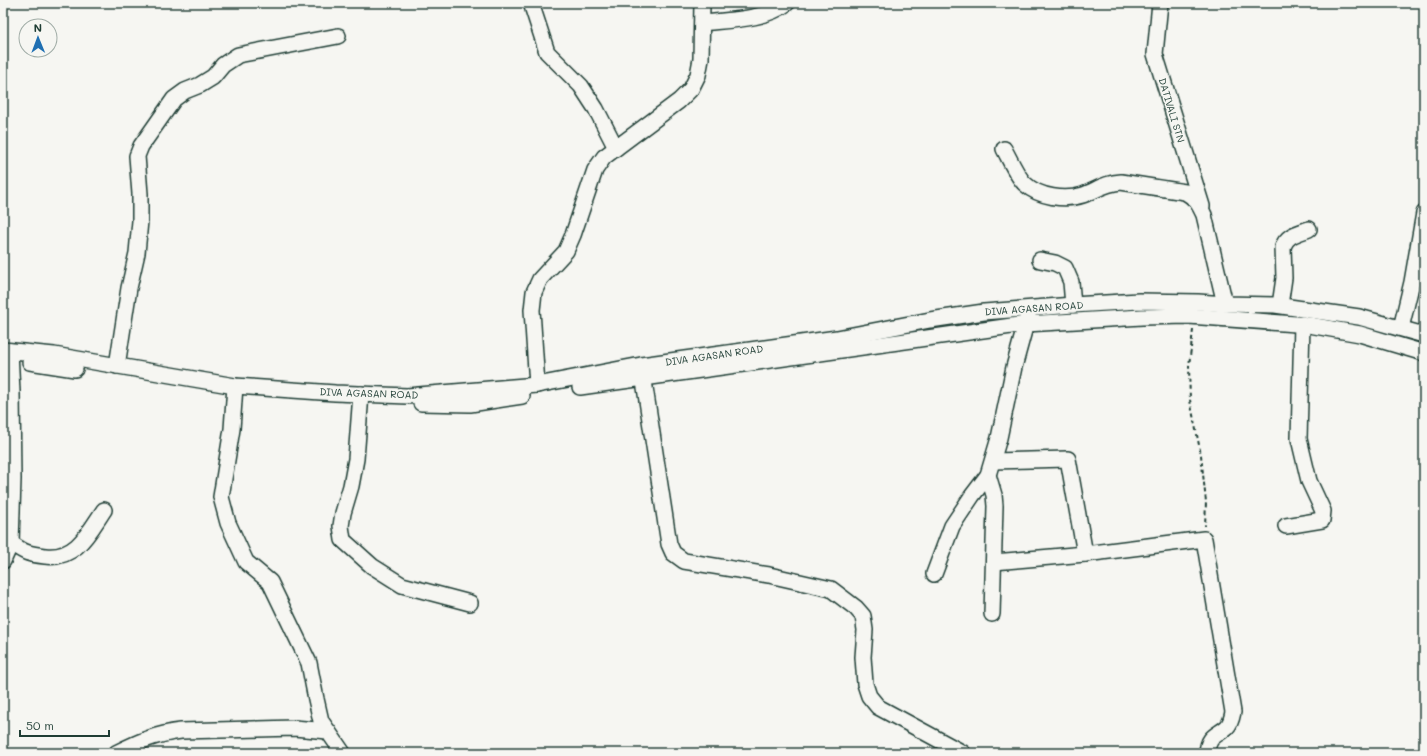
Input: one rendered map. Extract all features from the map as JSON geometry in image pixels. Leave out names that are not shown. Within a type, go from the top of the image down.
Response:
[{"type":"street","points":[[531,3],[547,52],[581,86],[596,109],[616,148]]},
{"type":"street","points":[[537,385],[532,310],[534,292],[540,279],[566,251],[595,170],[604,157],[679,101],[691,89],[698,75],[701,60],[702,3]]},
{"type":"street","points":[[702,23],[749,18],[780,8],[787,3]]},
{"type":"street","name":"DATIVALI STN","points":[[1160,3],[1155,54],[1204,215]]},
{"type":"street","points":[[117,366],[140,221],[140,194],[137,156],[141,146],[174,99],[185,91],[200,85],[213,77],[223,66],[238,55],[338,36]]},
{"type":"street","points":[[1004,149],[1024,183],[1040,194],[1059,197],[1078,197],[1103,185],[1112,182],[1121,182],[1185,192],[1194,197],[1204,215],[1225,304]]},
{"type":"street","points":[[1401,328],[1412,282],[1424,212]]},
{"type":"street","points":[[1280,305],[1284,278],[1283,247],[1287,238],[1309,229]]},
{"type":"street","points":[[1040,260],[1065,268],[1071,282],[1074,305]]},
{"type":"street","name":"DIVA AGASAN ROAD","points":[[7,355],[54,355],[117,366],[234,391],[361,398],[407,396],[537,385],[642,371],[837,338],[930,320],[984,312],[1139,301],[1280,305],[1359,316],[1424,335]]},
{"type":"street","points":[[1113,303],[1113,319]]},
{"type":"street","points":[[934,574],[952,526],[990,468],[1030,308]]},
{"type":"street","points":[[470,603],[402,585],[372,566],[343,540],[341,526],[356,459],[361,398],[470,404],[642,371],[1026,324],[1142,316],[1194,316],[1302,324],[1360,334],[1424,353]]},
{"type":"street","points":[[1286,526],[1322,520],[1323,511],[1309,481],[1299,439],[1302,324]]},
{"type":"street","points":[[3,561],[11,543],[13,479],[12,392],[7,355],[128,376],[234,391],[232,429],[221,497],[228,523],[246,562],[270,582],[309,663],[321,721],[343,753]]},
{"type":"street","points":[[642,371],[669,544],[673,553],[684,560],[768,575],[831,589],[856,608],[863,616],[865,630],[863,657],[865,684],[869,696],[878,707],[963,753]]},
{"type":"street","points":[[990,468],[1068,459],[1085,554]]},
{"type":"street","points":[[990,468],[996,506],[992,614]]},
{"type":"street","points":[[11,543],[24,553],[54,557],[65,555],[74,549],[90,533],[104,510]]},
{"type":"street","points":[[994,562],[1085,554],[1204,539],[1233,712],[1231,721],[1227,726],[1210,740],[1207,753]]},
{"type":"street","points":[[116,753],[148,738],[181,731],[294,728],[328,731]]},
{"type":"path","points":[[1194,316],[1189,366],[1190,400],[1201,455],[1205,494],[1204,539]]}]
